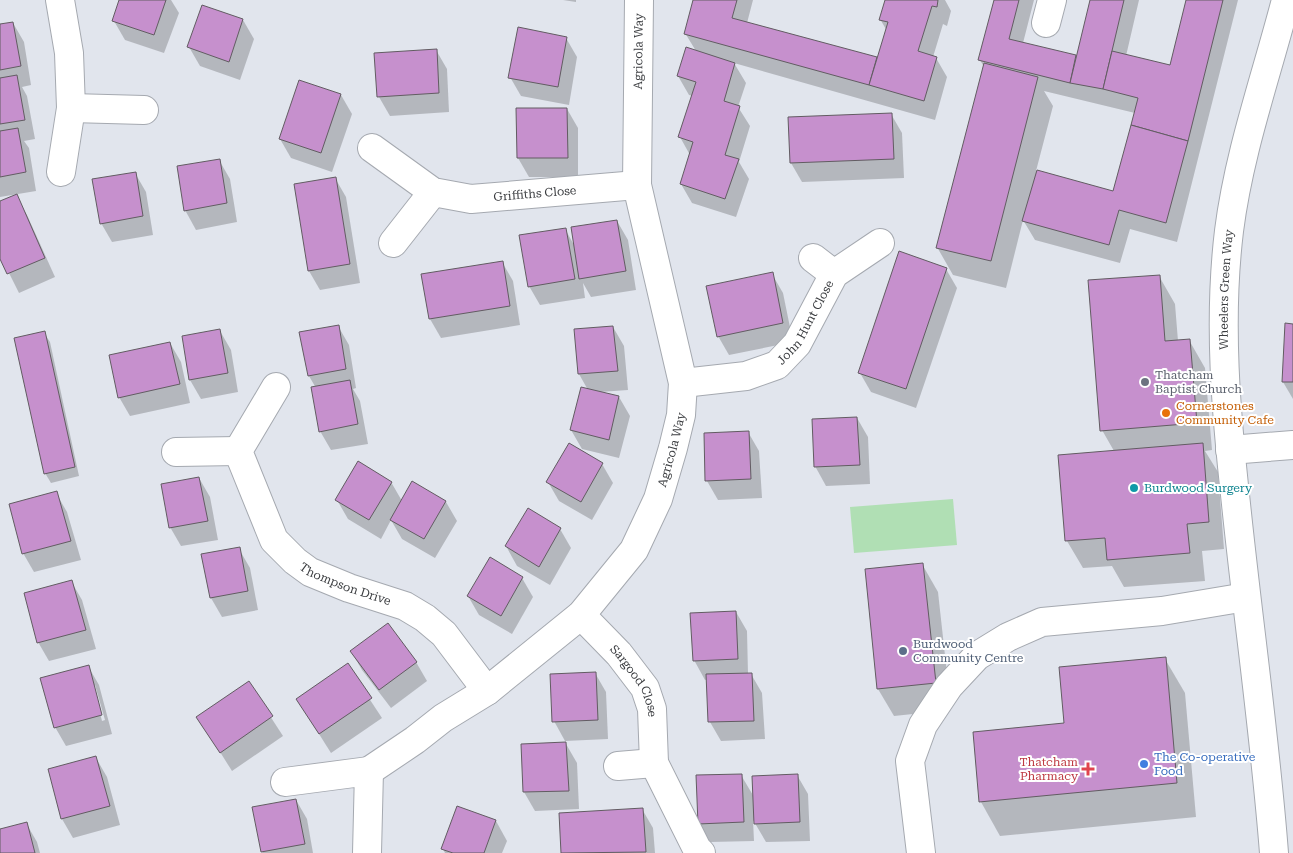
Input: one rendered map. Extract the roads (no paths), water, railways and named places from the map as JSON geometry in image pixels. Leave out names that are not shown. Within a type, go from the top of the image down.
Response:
[{"type":"street","points":[[60,0],[69,54],[71,108],[61,172]]},
{"type":"street","name":"Agricola Way","points":[[285,782],[368,771],[415,740],[443,718],[487,691],[580,615],[634,550],[658,499],[681,415],[683,383],[637,185],[639,0]]},
{"type":"street","name":"Wheelers Green Way","points":[[1274,853],[1270,801],[1227,425],[1224,360],[1225,291],[1229,231],[1238,178],[1251,121],[1287,12]]},
{"type":"street","points":[[71,108],[144,110]]},
{"type":"street","name":"Griffiths Close","points":[[372,148],[433,192],[471,199],[637,185]]},
{"type":"street","points":[[393,243],[433,192]]},
{"type":"street","name":"John Hunt Close","points":[[683,383],[746,376],[777,364],[796,344],[834,274],[880,243]]},
{"type":"street","name":"John Hunt Close","points":[[813,258],[834,274]]},
{"type":"street","points":[[176,452],[238,451],[276,387]]},
{"type":"street","points":[[1230,450],[1293,445]]},
{"type":"street","name":"Thompson Drive","points":[[238,451],[274,540],[295,562],[310,572],[349,588],[405,606],[425,618],[444,634],[487,691]]},
{"type":"street","points":[[921,853],[910,761],[923,725],[949,686],[977,656],[1008,637],[1042,622],[1162,611],[1246,597]]},
{"type":"street","name":"Sargood Close","points":[[580,615],[619,654],[646,688],[652,709],[654,763],[696,849],[701,853]]},
{"type":"street","points":[[618,766],[654,763]]},
{"type":"street","points":[[366,853],[368,771]]},
{"type":"place","name":"Thatcham Baptist Church","points":[[1145,382]]},
{"type":"place","name":"Cornerstones Community Cafe","points":[[1166,413]]},
{"type":"place","name":"Burdwood Surgery","points":[[1134,488]]},
{"type":"place","name":"Burdwood Community Centre","points":[[903,651]]},
{"type":"place","name":"The Co-operative Food","points":[[1144,764]]},
{"type":"place","name":"Thatcham Pharmacy","points":[[1088,769]]}]
